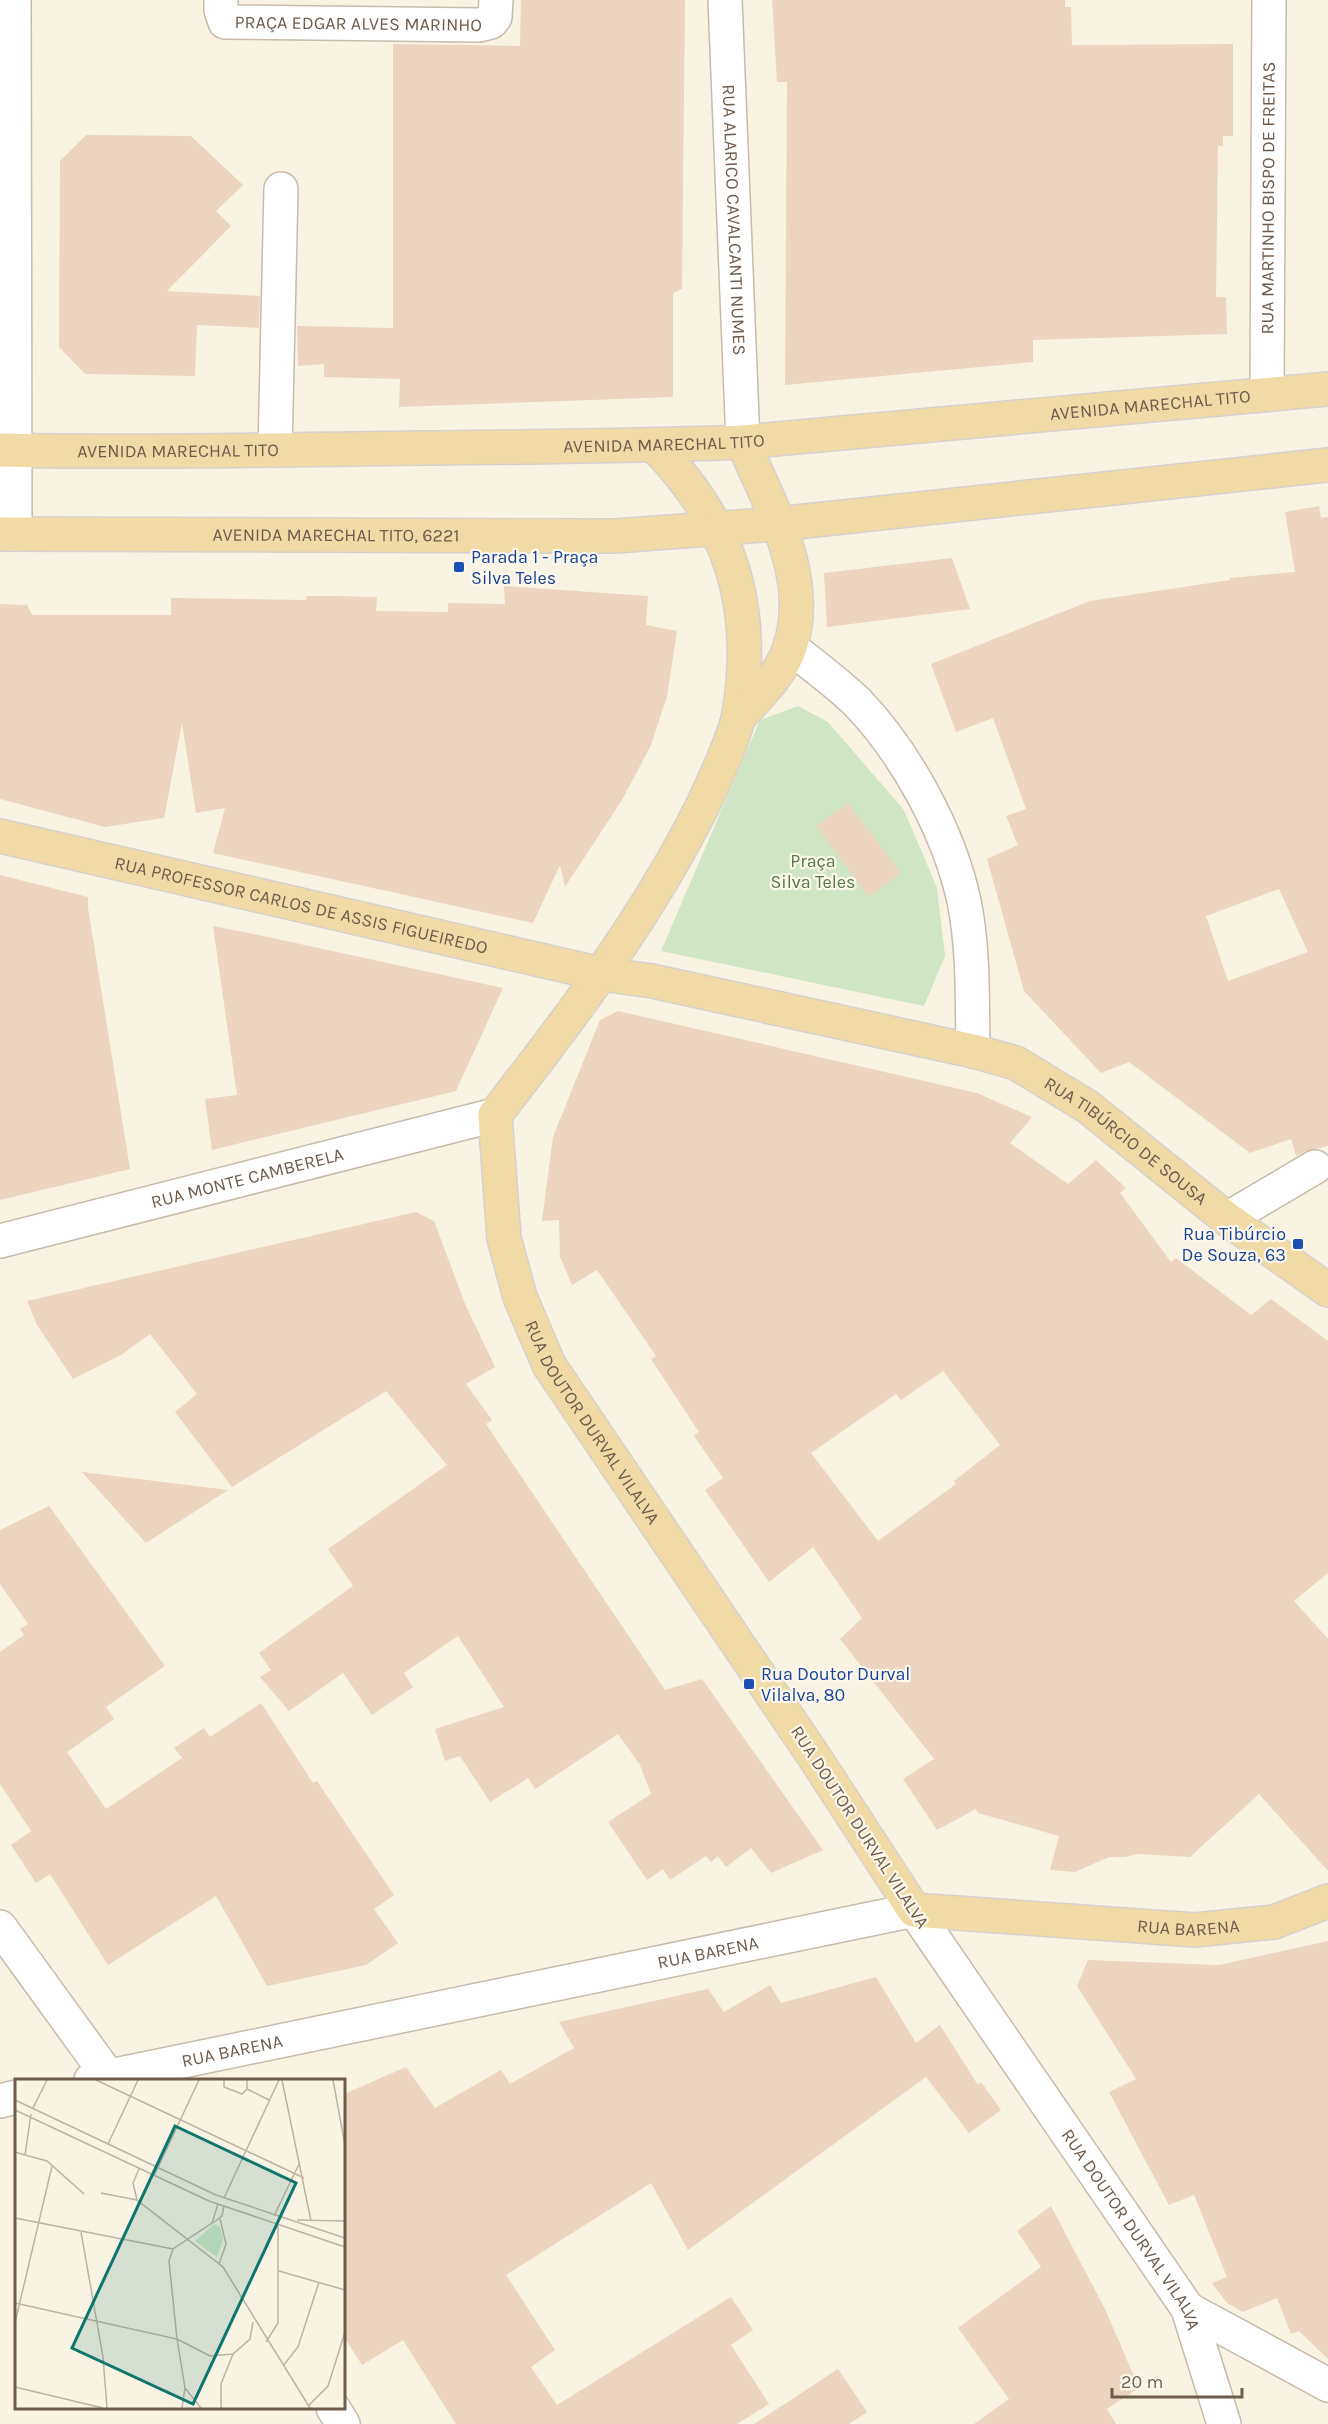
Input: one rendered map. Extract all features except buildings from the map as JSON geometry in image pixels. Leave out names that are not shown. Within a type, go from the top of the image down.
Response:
[{"type":"main road","name":"AVENIDA MARECHAL TITO","points":[[7,450],[275,450],[743,442],[1328,389]]},
{"type":"main road","points":[[739,717],[772,680],[790,647],[797,608],[793,570],[778,524],[743,442]]},
{"type":"main road","points":[[495,1116],[601,974],[647,906],[680,850],[713,784],[739,717],[746,646],[737,582],[718,530],[685,479],[654,445]]},
{"type":"main road","points":[[778,524],[1328,465]]},
{"type":"main road","name":"AVENIDA MARECHAL TITO, 6221","points":[[7,534],[604,536],[718,530],[778,524]]},
{"type":"main road","name":"RUA PROFESSOR CARLOS DE ASSIS FIGUEIREDO","points":[[0,836],[601,974]]},
{"type":"main road","points":[[601,974],[652,981],[973,1051]]},
{"type":"main road","name":"RUA TIBÚRCIO DE SOUSA","points":[[973,1051],[1016,1063],[1088,1107],[1227,1219],[1328,1290]]},
{"type":"main road","name":"RUA DOUTOR DURVAL VILALVA","points":[[495,1116],[504,1239],[520,1297],[549,1365],[815,1758],[914,1910]]},
{"type":"main road","name":"RUA BARENA","points":[[914,1910],[1195,1930],[1274,1922],[1328,1901]]},
{"type":"street","points":[[7,534],[14,0]]},
{"type":"street","name":"PRAÇA EDGAR ALVES MARINHO","points":[[221,0],[225,22],[485,25],[495,17],[496,0]]},
{"type":"street","name":"RUA ALARICO CAVALCANTI NUMES","points":[[725,0],[743,442]]},
{"type":"street","name":"RUA MARTINHO BISPO DE FREITAS","points":[[1267,394],[1269,0]]},
{"type":"street","points":[[275,450],[281,189]]},
{"type":"street","points":[[790,647],[827,675],[857,703],[889,740],[921,792],[947,844],[965,911],[971,962],[973,1051]]},
{"type":"street","name":"RUA MONTE CAMBERELA","points":[[0,1241],[495,1116]]},
{"type":"street","points":[[1227,1219],[1315,1167]]},
{"type":"street","name":"RUA BARENA","points":[[104,2079],[914,1910]]},
{"type":"street","name":"RUA DOUTOR DURVAL VILALVA","points":[[914,1910],[1188,2308],[1224,2424]]},
{"type":"street","points":[[0,1927],[104,2079]]},
{"type":"street","points":[[0,2101],[15,2097]]},
{"type":"street","points":[[1188,2308],[1328,2385]]},
{"type":"street","points":[[334,2409],[344,2424]]},
{"type":"green space","name":"Praça Silva Teles","points":[[798,706],[828,722],[904,810],[937,888],[945,956],[924,1006],[661,951],[760,720]]},
{"type":"place","name":"Parada 1 - Praça Silva Teles","points":[[459,567]]},
{"type":"place","name":"Rua Tibúrcio De Souza, 63","points":[[1298,1244]]},
{"type":"place","name":"Rua Doutor Durval Vilalva, 80","points":[[749,1684]]}]
